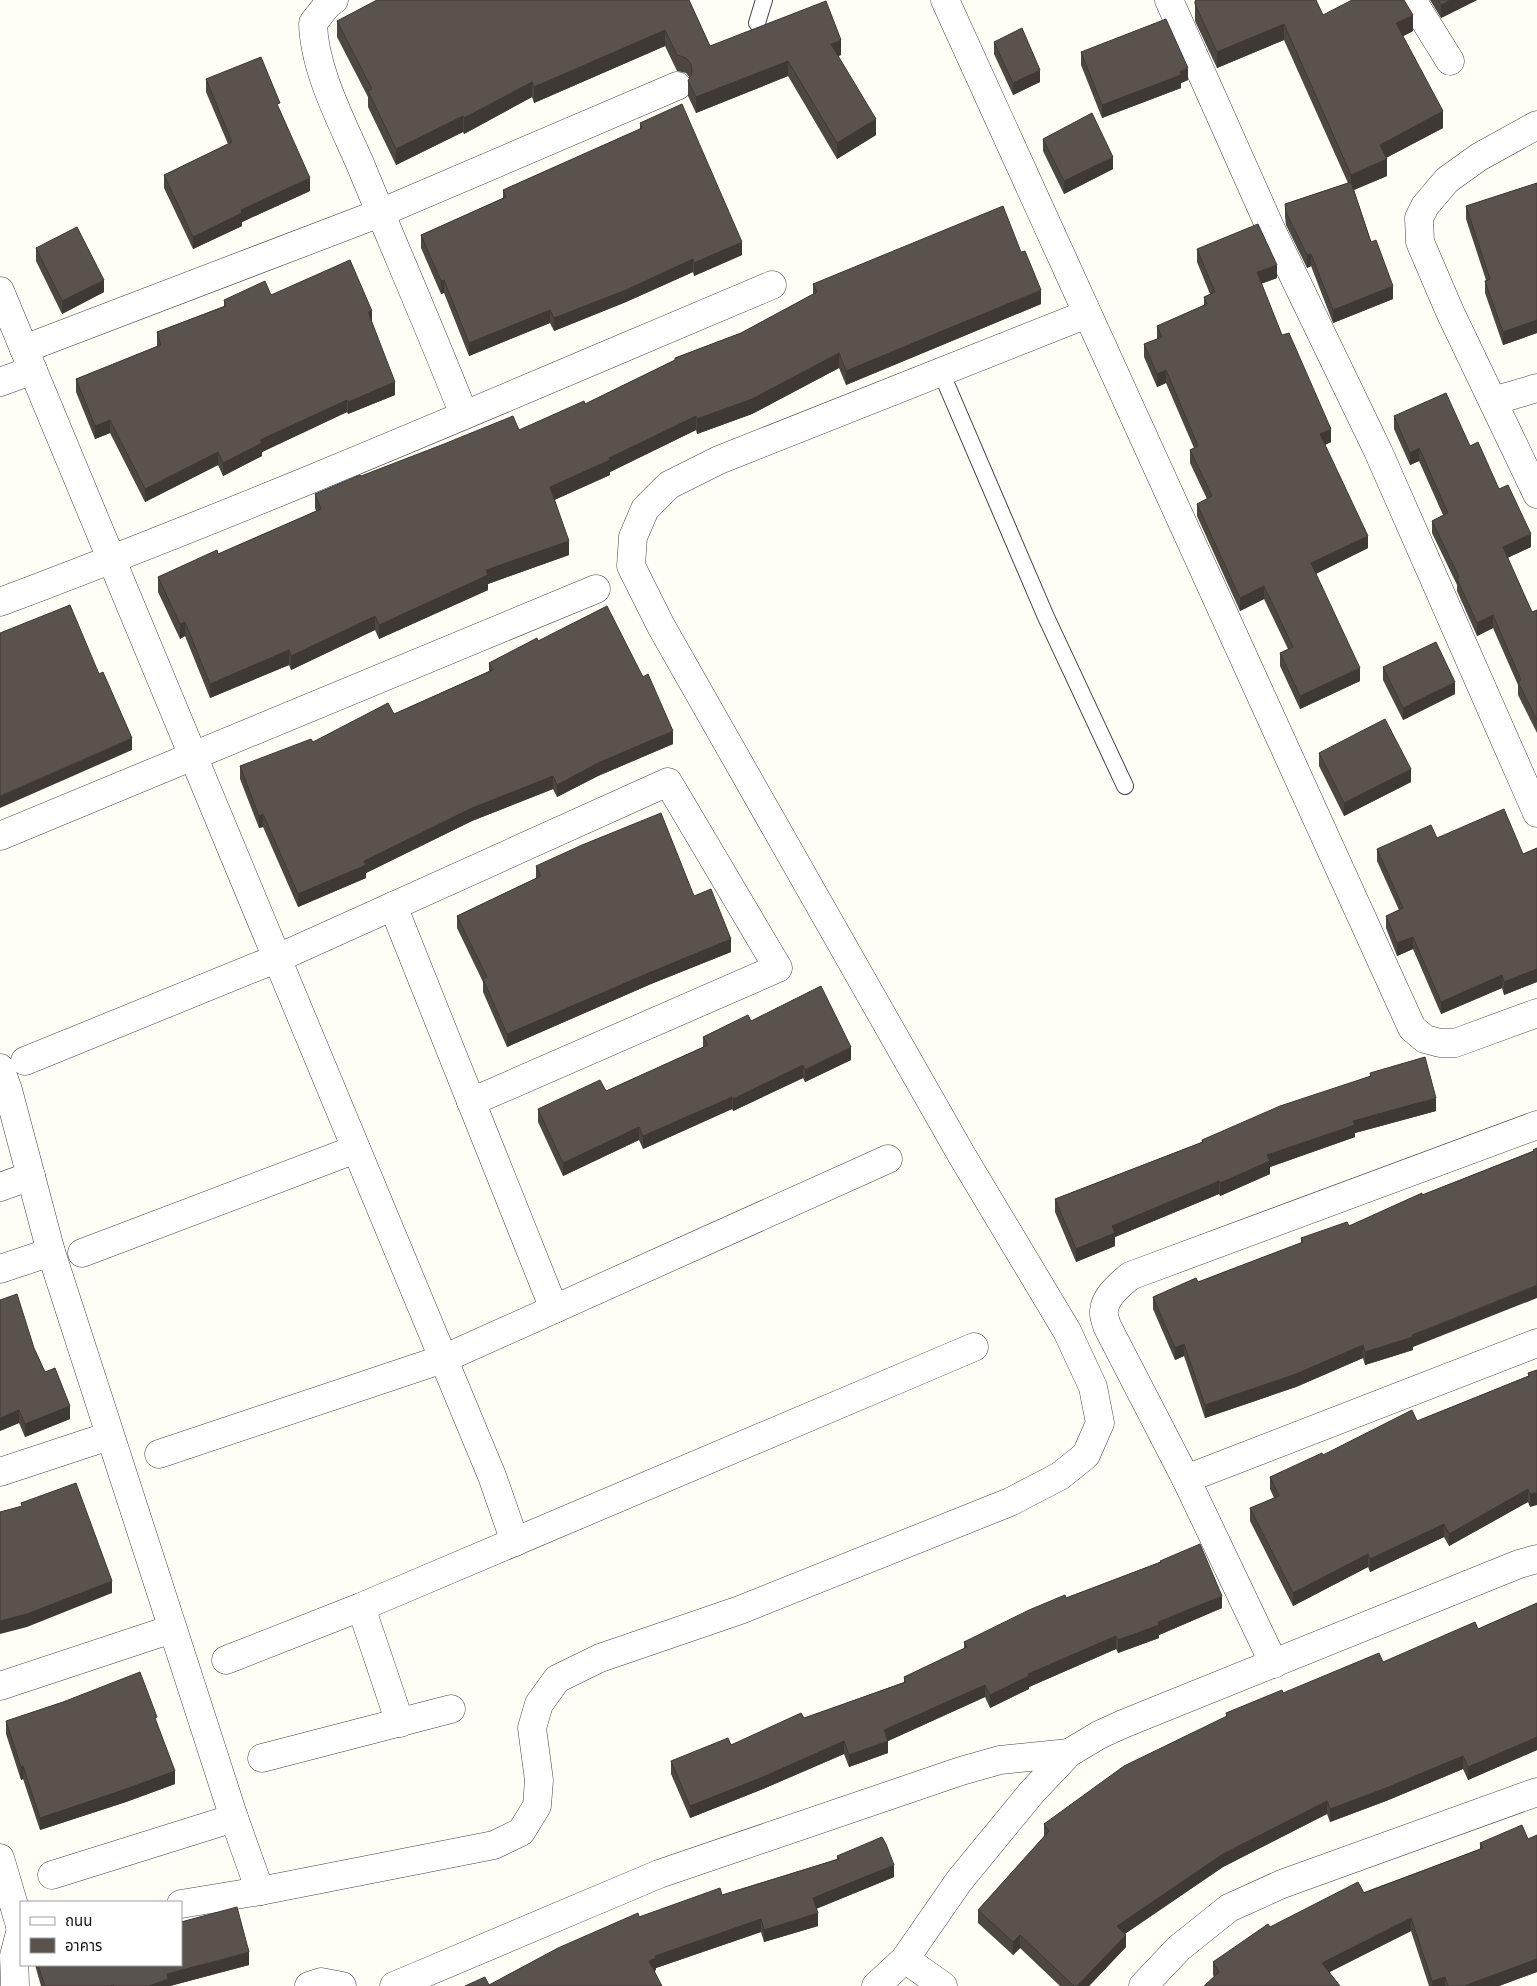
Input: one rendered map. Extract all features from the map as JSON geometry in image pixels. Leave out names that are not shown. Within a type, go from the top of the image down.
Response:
[{"type":"street","points":[[334,0],[328,4],[312,23],[313,43],[329,90],[419,302],[464,415]]},
{"type":"street","points":[[945,0],[1412,1028],[1425,1039],[1440,1043],[1455,1042],[1537,1013]]},
{"type":"street","points":[[1169,0],[1270,227],[1378,451],[1537,813]]},
{"type":"street","points":[[1412,0],[1450,61]]},
{"type":"street","points":[[0,382],[28,360],[677,86]]},
{"type":"street","points":[[1537,125],[1479,157],[1447,180],[1425,206],[1419,218],[1420,242],[1450,312],[1537,494]]},
{"type":"street","points":[[0,602],[112,560],[464,415],[772,284]]},
{"type":"street","points":[[0,291],[492,1476],[515,1542]]},
{"type":"street","points":[[182,1904],[260,1891],[494,1845],[521,1832],[537,1806],[539,1780],[532,1728],[539,1704],[557,1679],[600,1658],[740,1610],[1010,1502],[1060,1476],[1086,1455],[1100,1423],[1093,1387],[1067,1331],[956,1146],[666,634],[632,566],[633,538],[645,509],[669,485],[719,460],[1087,314]]},
{"type":"street","points":[[1493,401],[1537,388]]},
{"type":"street","points":[[0,836],[596,588]]},
{"type":"street","points":[[260,1891],[172,1629],[51,1252],[8,1090],[13,1065],[278,958],[668,782],[778,968],[471,1102]]},
{"type":"street","points":[[393,906],[554,1309]]},
{"type":"street","points":[[1274,1664],[1186,1479],[1107,1326],[1104,1311],[1108,1299],[1117,1287],[1130,1276],[1537,1125]]},
{"type":"street","points":[[82,1253],[356,1149]]},
{"type":"street","points":[[159,1454],[443,1359],[888,1159]]},
{"type":"street","points":[[0,1187],[31,1176]]},
{"type":"street","points":[[0,1269],[51,1252]]},
{"type":"street","points":[[1186,1479],[1537,1343]]},
{"type":"street","points":[[226,1660],[361,1607],[974,1347]]},
{"type":"street","points":[[0,1472],[109,1436]]},
{"type":"street","points":[[876,1986],[905,1958],[959,1881],[1032,1792],[1069,1753],[1099,1735],[1123,1724],[1519,1564],[1537,1559]]},
{"type":"street","points":[[361,1607],[400,1723]]},
{"type":"street","points":[[0,1686],[172,1629]]},
{"type":"street","points":[[262,1758],[451,1710]]},
{"type":"street","points":[[394,1986],[659,1874],[961,1771],[1000,1760],[1069,1753]]},
{"type":"street","points":[[1143,1986],[1179,1948],[1229,1908],[1282,1884],[1537,1792]]},
{"type":"street","points":[[52,1875],[234,1818]]},
{"type":"street","points":[[0,1858],[20,1926]]},
{"type":"street","points":[[15,1986],[14,1956],[20,1933]]},
{"type":"street","points":[[905,1958],[943,1986]]},
{"type":"street","points":[[310,1986],[321,1982],[342,1986]]},
{"type":"lane","points":[[757,23],[764,0]]},
{"type":"lane","points":[[941,372],[1046,617],[1125,786]]},
{"type":"building","points":[[377,0],[689,0],[710,46],[826,1],[841,40],[831,44],[876,119],[837,143],[788,61],[696,97],[688,81],[692,73],[691,64],[686,58],[677,55],[665,30],[534,87],[532,82],[464,118],[463,116],[396,149],[368,91],[372,89],[337,21]]},
{"type":"building","points":[[1196,0],[1316,0],[1323,15],[1352,0],[1404,0],[1413,15],[1396,23],[1443,111],[1380,145],[1387,159],[1351,175],[1284,24],[1217,52],[1195,4]]},
{"type":"building","points":[[1438,0],[1451,0],[1441,5]]},
{"type":"building","points":[[1166,19],[1188,68],[1180,71],[1181,75],[1102,105],[1081,52]]},
{"type":"building","points":[[1022,28],[1040,70],[1013,83],[994,42]]},
{"type":"building","points":[[261,57],[280,103],[277,104],[310,178],[241,210],[242,213],[193,237],[164,175],[232,142],[206,79]]},
{"type":"building","points":[[682,104],[742,242],[694,263],[693,259],[626,290],[554,318],[550,310],[469,343],[444,280],[441,281],[421,235],[506,197],[503,190],[642,128],[640,123]]},
{"type":"building","points":[[1092,113],[1113,157],[1064,181],[1043,139]]},
{"type":"building","points":[[1351,182],[1371,242],[1376,240],[1393,286],[1333,310],[1311,254],[1307,255],[1286,212],[1285,204]]},
{"type":"building","points":[[1537,183],[1537,320],[1503,332],[1485,281],[1490,279],[1466,206]]},
{"type":"building","points":[[1003,206],[1021,252],[1025,251],[1041,290],[846,371],[839,353],[752,399],[697,419],[696,416],[609,458],[610,460],[550,487],[569,541],[486,570],[488,575],[379,625],[375,616],[291,656],[289,650],[210,684],[185,622],[180,624],[158,577],[217,550],[218,554],[321,509],[315,494],[360,475],[513,416],[519,430],[584,401],[585,404],[675,360],[675,358],[741,333],[817,292],[813,284]]},
{"type":"building","points":[[1258,224],[1277,265],[1257,272],[1282,335],[1289,333],[1331,429],[1320,434],[1368,536],[1311,563],[1360,668],[1300,696],[1280,653],[1293,647],[1264,586],[1240,598],[1197,504],[1212,496],[1190,450],[1198,446],[1166,370],[1157,374],[1144,344],[1162,337],[1157,326],[1207,304],[1204,297],[1215,292],[1197,249]]},
{"type":"building","points":[[77,227],[104,280],[62,301],[36,248]]},
{"type":"building","points":[[350,260],[372,311],[368,312],[395,382],[348,402],[347,400],[260,440],[262,443],[223,463],[218,452],[145,489],[110,420],[95,426],[76,379],[161,345],[157,332],[226,306],[224,300],[265,281],[271,295]]},
{"type":"building","points":[[1446,393],[1470,446],[1478,442],[1499,489],[1508,485],[1531,534],[1503,547],[1532,612],[1537,610],[1537,720],[1518,682],[1521,680],[1493,615],[1477,623],[1457,579],[1459,577],[1432,521],[1448,513],[1419,448],[1410,453],[1394,416]]},
{"type":"building","points":[[70,605],[99,674],[103,672],[132,738],[0,796],[0,633]]},
{"type":"building","points":[[607,606],[643,677],[648,674],[673,731],[598,763],[557,785],[553,776],[472,808],[364,861],[366,865],[298,894],[263,814],[259,816],[240,766],[311,739],[313,742],[388,703],[394,714],[493,670],[489,663],[537,638],[538,641]]},
{"type":"building","points":[[1436,642],[1455,682],[1403,708],[1383,667]]},
{"type":"building","points":[[1385,719],[1411,769],[1344,803],[1319,753]]},
{"type":"building","points":[[1504,809],[1523,854],[1537,848],[1537,969],[1504,982],[1502,975],[1441,1002],[1413,937],[1397,943],[1386,916],[1403,908],[1377,849],[1431,825],[1437,838]]},
{"type":"building","points":[[661,813],[694,896],[711,889],[731,939],[507,1034],[483,979],[487,977],[457,916],[541,876],[536,866]]},
{"type":"building","points":[[821,986],[851,1047],[805,1070],[803,1065],[733,1099],[732,1097],[643,1136],[639,1127],[563,1163],[538,1109],[600,1080],[606,1091],[708,1045],[703,1037],[748,1015],[751,1021]]},
{"type":"building","points":[[1425,1057],[1436,1098],[1353,1121],[1355,1125],[1267,1155],[1270,1161],[1112,1226],[1115,1233],[1076,1249],[1055,1199],[1203,1142],[1202,1140],[1280,1106],[1371,1076],[1370,1073]]},
{"type":"building","points":[[1537,1148],[1537,1285],[1412,1335],[1413,1337],[1365,1352],[1363,1345],[1296,1374],[1205,1405],[1184,1344],[1175,1348],[1153,1297],[1196,1278],[1198,1282],[1303,1242],[1301,1238],[1347,1222],[1349,1226],[1422,1193],[1422,1195],[1534,1151]]},
{"type":"building","points":[[17,1294],[34,1348],[45,1372],[55,1368],[70,1406],[25,1424],[19,1410],[0,1418],[0,1300]]},
{"type":"building","points":[[1537,1370],[1537,1492],[1530,1494],[1528,1489],[1449,1534],[1444,1524],[1370,1559],[1368,1554],[1293,1593],[1250,1508],[1279,1496],[1270,1477],[1322,1453],[1323,1455],[1412,1410],[1417,1421],[1529,1376],[1528,1373]]},
{"type":"building","points":[[76,1483],[112,1581],[27,1614],[0,1621],[0,1512],[22,1506],[21,1503]]},
{"type":"building","points":[[1200,1544],[1222,1596],[1158,1622],[1159,1625],[1118,1640],[1116,1636],[1028,1674],[1029,1676],[990,1695],[985,1685],[884,1730],[888,1741],[849,1755],[844,1741],[763,1777],[690,1806],[671,1761],[728,1738],[731,1745],[801,1713],[804,1718],[906,1682],[904,1677],[967,1647],[964,1642],[1029,1610],[1065,1595],[1066,1598],[1161,1562]]},
{"type":"building","points":[[1537,1603],[1537,1737],[1468,1767],[1463,1756],[1330,1809],[1327,1801],[1223,1854],[1117,1926],[1126,1935],[1077,1986],[1074,1986],[1020,1935],[1013,1942],[978,1910],[1049,1831],[1044,1824],[1124,1766],[1227,1716],[1226,1713],[1282,1690],[1283,1693],[1379,1653],[1383,1662],[1475,1622],[1478,1629]]},
{"type":"building","points":[[140,1672],[175,1771],[40,1818],[6,1721],[63,1702]]},
{"type":"building","points":[[1522,1825],[1528,1839],[1537,1835],[1537,1959],[1464,1986],[1448,1986],[1445,1977],[1432,1981],[1411,1918],[1322,1963],[1340,1986],[1204,1986],[1219,1972],[1213,1962],[1268,1924],[1270,1927],[1358,1882],[1364,1893],[1483,1848],[1480,1843]]},
{"type":"building","points":[[882,1837],[894,1865],[813,1898],[818,1913],[764,1930],[761,1919],[655,1956],[656,1958],[649,1961],[662,1986],[465,1986],[485,1977],[489,1985],[558,1948],[638,1913],[639,1917],[720,1888],[722,1895],[839,1859],[837,1856]]},
{"type":"building","points":[[237,1907],[249,1952],[167,1974],[168,1979],[149,1986],[45,1986],[38,1966],[182,1966],[182,1922]]}]
